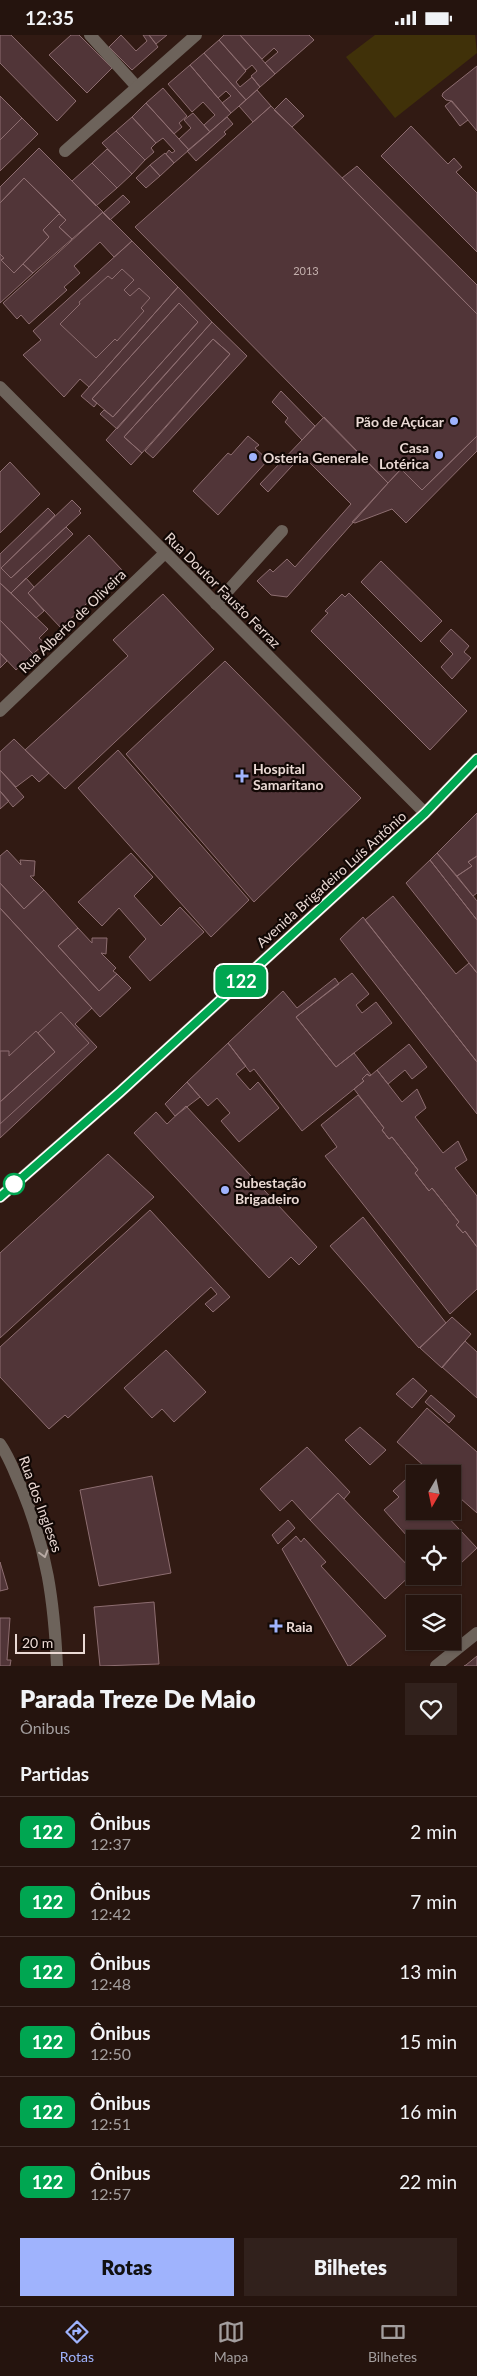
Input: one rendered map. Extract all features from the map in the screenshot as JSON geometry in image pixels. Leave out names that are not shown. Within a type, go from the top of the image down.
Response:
[{"type":"main road","name":"Avenida Brigadeiro Luís Antônio","points":[[0,1197],[120,1092],[425,813],[477,759]]},
{"type":"street","points":[[90,35],[137,87]]},
{"type":"street","points":[[64,151],[196,35]]},
{"type":"street","name":"Rua Doutor Fausto Ferraz","points":[[0,387],[425,813]]},
{"type":"street","points":[[216,604],[282,531]]},
{"type":"street","name":"Rua Alberto de Oliveira","points":[[0,711],[165,553]]},
{"type":"street","name":"Rua dos Ingleses","points":[[0,1444],[8,1455],[31,1512],[46,1560],[54,1608],[57,1666]]},
{"type":"street","points":[[436,1666],[477,1633]]},
{"type":"shaded area","points":[[375,35],[475,35],[477,53],[395,118],[346,57]]},
{"type":"building","points":[[0,35],[11,35],[76,101],[57,121],[0,63]]},
{"type":"building","points":[[71,35],[79,35],[112,68],[87,93],[49,55]]},
{"type":"building","points":[[121,35],[136,51],[147,41],[143,35],[149,35],[158,47],[132,70],[109,47]]},
{"type":"building","points":[[149,35],[167,35],[156,44]]},
{"type":"building","points":[[224,35],[240,35],[275,74],[260,87],[251,76],[257,71],[252,65],[246,70],[219,40]]},
{"type":"building","points":[[240,35],[309,35],[314,40],[275,74],[265,63],[278,52],[274,48],[262,59]]},
{"type":"building","points":[[219,40],[246,71],[236,82],[240,87],[252,77],[260,87],[246,100],[204,53]]},
{"type":"building","points":[[204,53],[246,100],[231,113],[222,103],[231,96],[226,91],[218,98],[190,65]]},
{"type":"building","points":[[190,65],[231,113],[210,132],[204,125],[215,115],[203,102],[192,112],[168,84]]},
{"type":"building","points":[[477,66],[477,131],[452,101],[446,100],[442,96],[443,93]]},
{"type":"building","points":[[163,88],[187,116],[179,123],[182,127],[174,134],[146,103]]},
{"type":"building","points":[[257,90],[271,106],[253,122],[239,106]]},
{"type":"building","points":[[0,96],[22,118],[0,140]]},
{"type":"building","points":[[286,98],[304,116],[292,127],[274,110]]},
{"type":"building","points":[[451,101],[468,120],[460,126],[445,106]]},
{"type":"building","points":[[146,103],[189,150],[174,163],[166,154],[169,150],[172,153],[175,151],[163,138],[156,143],[132,117]]},
{"type":"building","points":[[271,106],[477,314],[477,436],[422,490],[401,469],[388,483],[135,227]]},
{"type":"building","points":[[193,113],[210,132],[189,150],[179,139],[191,128],[184,120]]},
{"type":"building","points":[[132,117],[156,143],[151,148],[154,152],[145,160],[116,131]]},
{"type":"building","points":[[227,117],[233,124],[224,132],[226,134],[196,161],[187,151]]},
{"type":"building","points":[[22,118],[38,134],[0,171],[0,140]]},
{"type":"building","points":[[411,126],[448,164],[454,158],[462,167],[456,172],[477,193],[477,252],[381,156]]},
{"type":"building","points":[[116,131],[145,160],[132,174],[102,143]]},
{"type":"building","points":[[39,148],[103,212],[72,239],[59,227],[66,220],[24,178],[0,203],[0,187]]},
{"type":"building","points":[[107,149],[132,174],[117,188],[92,163]]},
{"type":"building","points":[[165,153],[174,163],[160,176],[150,165]]},
{"type":"building","points":[[92,163],[117,188],[96,206],[72,181]]},
{"type":"building","points":[[150,165],[160,176],[146,188],[136,178]]},
{"type":"building","points":[[357,166],[477,285],[477,314],[342,178]]},
{"type":"building","points":[[24,178],[60,213],[43,230],[49,237],[14,273],[1,260],[4,258],[0,254],[0,203]]},
{"type":"building","points":[[123,195],[130,202],[110,220],[103,213]]},
{"type":"building","points":[[103,212],[132,241],[114,257],[100,242],[74,266],[80,273],[64,287],[67,290],[29,324],[21,315],[17,319],[3,303]]},
{"type":"building","points":[[59,214],[66,220],[59,227],[72,239],[33,273],[23,264],[49,237],[43,230]]},
{"type":"building","points":[[132,241],[178,287],[89,387],[80,379],[64,397],[23,355],[41,340],[33,331]]},
{"type":"building","points":[[0,254],[4,258],[1,260],[14,273],[23,264],[33,273],[0,303]]},
{"type":"building","points":[[122,269],[134,280],[124,290],[130,296],[139,288],[150,298],[141,308],[144,311],[117,341],[115,339],[96,358],[60,324],[80,304],[79,302],[108,276],[112,279]]},
{"type":"building","points":[[178,287],[212,322],[117,429],[100,414],[104,410],[113,417],[198,322],[179,303],[92,399],[97,403],[94,407],[81,396]]},
{"type":"building","points":[[179,303],[198,322],[113,417],[92,399]]},
{"type":"building","points":[[212,322],[247,356],[153,458],[145,451],[230,354],[213,339],[124,437],[142,453],[131,465],[106,440]]},
{"type":"building","points":[[213,339],[230,354],[142,453],[124,437]]},
{"type":"building","points":[[281,391],[315,426],[302,440],[285,422],[288,418],[272,402]]},
{"type":"building","points":[[324,417],[388,483],[287,597],[271,595],[257,581],[270,569],[273,572],[287,559],[295,567],[351,504],[302,455],[268,492],[260,484]]},
{"type":"building","points":[[248,436],[259,445],[255,448],[268,460],[218,515],[193,491],[228,453],[231,455]]},
{"type":"building","points":[[477,436],[477,451],[406,523],[392,509],[355,523],[352,522],[401,469],[422,490]]},
{"type":"building","points":[[10,462],[40,494],[0,533],[0,472]]},
{"type":"building","points":[[72,500],[81,509],[79,511],[81,513],[11,578],[1,568]]},
{"type":"building","points":[[48,508],[55,515],[1,568],[11,578],[66,527],[73,534],[11,593],[0,583],[0,554]]},
{"type":"building","points":[[89,535],[122,570],[61,628],[28,593]]},
{"type":"building","points":[[381,561],[442,621],[421,642],[361,582]]},
{"type":"building","points":[[26,578],[34,587],[28,593],[44,611],[36,618],[11,593]]},
{"type":"building","points":[[0,583],[48,629],[39,638],[45,643],[33,654],[0,620]]},
{"type":"building","points":[[349,593],[467,711],[430,750],[311,631],[328,613],[325,611],[342,594],[345,597]]},
{"type":"building","points":[[163,594],[214,649],[65,789],[25,750],[128,656],[113,640]]},
{"type":"building","points":[[0,620],[33,654],[16,670],[0,653]]},
{"type":"building","points":[[451,629],[469,646],[464,652],[471,658],[452,679],[441,667],[453,654],[440,641]]},
{"type":"building","points":[[0,653],[7,661],[0,668]]},
{"type":"building","name":"Hospital Samaritano","points":[[225,661],[361,798],[254,902],[126,754]]},
{"type":"building","points":[[14,739],[49,773],[39,782],[32,775],[16,787],[0,770],[0,752]]},
{"type":"building","points":[[118,750],[249,900],[211,937],[78,788]]},
{"type":"building","points":[[0,770],[24,797],[13,807],[0,791]]},
{"type":"building","points":[[0,791],[9,801],[0,809]]},
{"type":"building","points":[[477,813],[477,856],[468,862],[472,866],[457,876],[437,853]]},
{"type":"building","points":[[7,850],[21,865],[20,860],[35,861],[34,876],[30,876],[44,890],[24,909],[0,883],[0,856]]},
{"type":"building","points":[[131,853],[153,877],[134,896],[161,926],[180,907],[204,932],[150,981],[129,957],[146,939],[119,908],[102,926],[78,902]]},
{"type":"building","points":[[437,853],[477,901],[477,920],[430,860]]},
{"type":"building","points":[[477,856],[477,893],[473,896],[457,876],[472,866],[468,862]]},
{"type":"building","points":[[430,860],[477,920],[477,973],[406,883]]},
{"type":"building","points":[[0,883],[24,909],[44,890],[78,928],[58,946],[99,991],[117,974],[131,988],[100,1017],[0,908]]},
{"type":"building","points":[[393,896],[456,974],[469,963],[477,973],[477,1062],[365,920]]},
{"type":"building","points":[[0,908],[92,1008],[75,1024],[97,1047],[0,1138]]},
{"type":"building","points":[[363,917],[477,1062],[477,1114],[340,939]]},
{"type":"building","points":[[78,928],[92,943],[92,938],[107,938],[106,954],[101,953],[116,968],[113,971],[117,974],[99,991],[58,946]]},
{"type":"building","points":[[352,973],[369,994],[356,1005],[362,1013],[376,1002],[392,1023],[336,1067],[296,1017]]},
{"type":"building","points":[[335,978],[339,984],[296,1017],[336,1067],[354,1053],[371,1075],[367,1074],[362,1079],[364,1081],[302,1131],[254,1069],[250,1072],[228,1043],[283,991],[297,1008]]},
{"type":"building","points":[[61,1012],[89,1043],[0,1124],[0,1102],[55,1052],[38,1033]]},
{"type":"building","points":[[36,1031],[55,1052],[0,1102],[0,1051],[9,1051],[9,1056]]},
{"type":"building","points":[[228,1043],[246,1066],[236,1074],[250,1090],[258,1082],[279,1108],[239,1142],[221,1121],[230,1113],[217,1098],[208,1106],[187,1082]]},
{"type":"building","points":[[409,1044],[427,1067],[412,1079],[405,1070],[388,1084],[377,1070]]},
{"type":"building","points":[[377,1070],[402,1102],[417,1089],[426,1108],[415,1117],[443,1153],[458,1141],[467,1160],[455,1168],[477,1196],[477,1247],[465,1231],[463,1233],[456,1225],[459,1222],[432,1188],[429,1191],[415,1173],[418,1170],[392,1137],[389,1139],[382,1130],[384,1128],[354,1089],[364,1081],[362,1079],[367,1074],[370,1076]]},
{"type":"building","points":[[187,1082],[200,1097],[175,1116],[165,1104]]},
{"type":"building","points":[[358,1095],[384,1128],[382,1130],[389,1139],[392,1137],[418,1170],[415,1173],[429,1191],[432,1188],[459,1222],[456,1225],[463,1233],[465,1231],[477,1247],[477,1289],[450,1314],[325,1156],[337,1147],[321,1125]]},
{"type":"building","name":"Subestação Brigadeiro","points":[[186,1106],[317,1247],[299,1265],[291,1257],[269,1278],[134,1133],[156,1112],[167,1124]]},
{"type":"building","points":[[108,1154],[154,1197],[0,1338],[0,1253]]},
{"type":"building","points":[[150,1210],[230,1297],[213,1312],[205,1304],[217,1294],[211,1287],[68,1418],[65,1415],[49,1429],[0,1377],[0,1347]]},
{"type":"building","points":[[363,1217],[446,1323],[419,1348],[330,1246]]},
{"type":"building","points":[[452,1317],[471,1334],[442,1368],[420,1348]]},
{"type":"building","points":[[465,1341],[477,1352],[477,1398],[442,1367]]},
{"type":"building","points":[[166,1350],[206,1392],[174,1422],[162,1409],[152,1418],[124,1388]]},
{"type":"building","points":[[413,1378],[427,1391],[412,1408],[396,1394]]},
{"type":"building","points":[[431,1395],[455,1416],[449,1423],[425,1402]]},
{"type":"building","points":[[427,1408],[477,1452],[477,1513],[461,1499],[461,1465],[423,1465],[397,1442]]},
{"type":"building","points":[[360,1427],[386,1450],[370,1465],[345,1440]]},
{"type":"building","points":[[307,1447],[350,1492],[344,1499],[338,1493],[310,1520],[292,1500],[280,1511],[260,1489]]},
{"type":"building","points":[[152,1476],[171,1573],[99,1586],[80,1490]]},
{"type":"building","points":[[406,1479],[406,1520],[451,1520],[460,1530],[406,1530],[406,1535],[384,1510],[399,1497],[393,1491]]},
{"type":"building","points":[[338,1493],[406,1564],[406,1579],[385,1599],[310,1520]]},
{"type":"building","points":[[288,1520],[295,1528],[278,1544],[272,1535]]},
{"type":"building","points":[[461,1531],[477,1548],[461,1563]]},
{"type":"building","points":[[296,1536],[301,1542],[304,1538],[326,1562],[321,1566],[386,1636],[350,1666],[348,1666],[282,1549]]},
{"type":"building","points":[[0,1562],[8,1589],[0,1591]]},
{"type":"building","points":[[154,1602],[159,1664],[100,1666],[94,1607]]},
{"type":"building","points":[[0,1618],[10,1618],[7,1660],[11,1660],[10,1666],[0,1666]]},
{"type":"building","points":[[477,1656],[477,1666],[464,1666],[466,1665]]},
{"type":"bus line","name":"122","points":[[0,1197],[120,1092],[425,813],[477,759]]},
{"type":"place","name":"Pão de Açúcar","points":[[454,421]]},
{"type":"place","name":"Casa Lotérica","points":[[439,455]]},
{"type":"place","name":"Osteria Generale","points":[[253,457]]},
{"type":"place","name":"Hospital Samaritano","points":[[242,776]]},
{"type":"place","name":"Subestação Brigadeiro","points":[[225,1190]]},
{"type":"place","name":"Raia","points":[[276,1626]]}]
